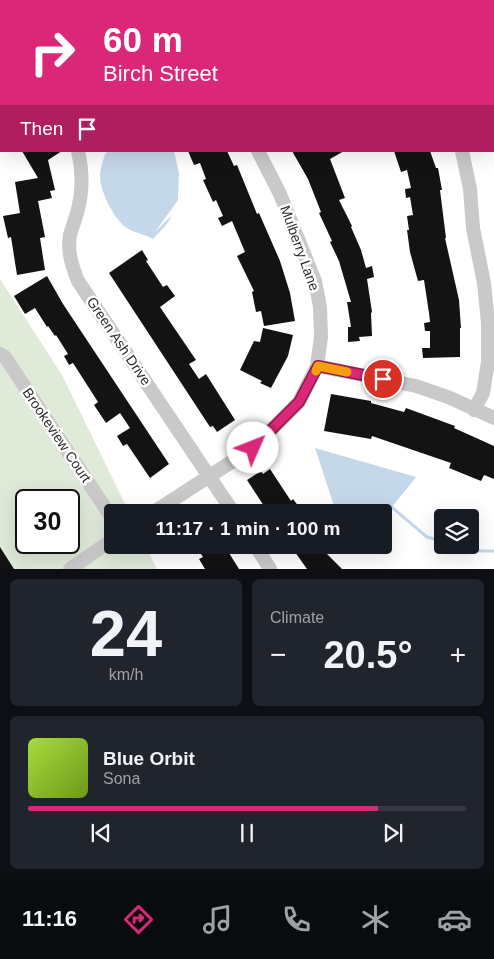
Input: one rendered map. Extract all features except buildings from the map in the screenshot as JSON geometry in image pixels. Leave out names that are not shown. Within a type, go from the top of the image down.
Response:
[{"type":"street","name":"Green Ash Drive","points":[[78,152],[82,185],[78,210],[70,235],[70,260],[78,281],[228,504]]},
{"type":"street","name":"Mulberry Lane","points":[[167,504],[253,448],[299,402],[318,366],[322,337],[320,307],[315,280],[280,194],[259,152]]},
{"type":"street","points":[[462,152],[470,189],[473,228],[484,283],[488,322],[488,362],[483,393],[474,410]]},
{"type":"street","name":"Brookeview Court","points":[[0,354],[5,357],[104,506]]},
{"type":"street","points":[[318,366],[416,386],[448,397],[494,418]]},
{"type":"street","points":[[70,569],[104,546]]},
{"type":"street","points":[[261,554],[270,569]]},
{"type":"green space","points":[[0,279],[62,375],[125,504],[104,504],[104,554],[150,554],[157,569],[0,569]]},
{"type":"water","points":[[108,152],[174,152],[179,173],[178,200],[155,232],[172,215],[167,224],[153,239],[127,228],[118,219],[109,205],[100,177],[105,154]]},
{"type":"water","points":[[315,448],[416,477],[392,507],[392,504],[333,504]]},
{"type":"waterway","points":[[392,507],[427,537],[434,539]]},
{"type":"waterway","points":[[479,550],[494,551]]},
{"type":"slow traffic","points":[[316,371],[318,366],[347,372]]},
{"type":"route","points":[[253,448],[299,402],[318,366],[383,379]]}]
